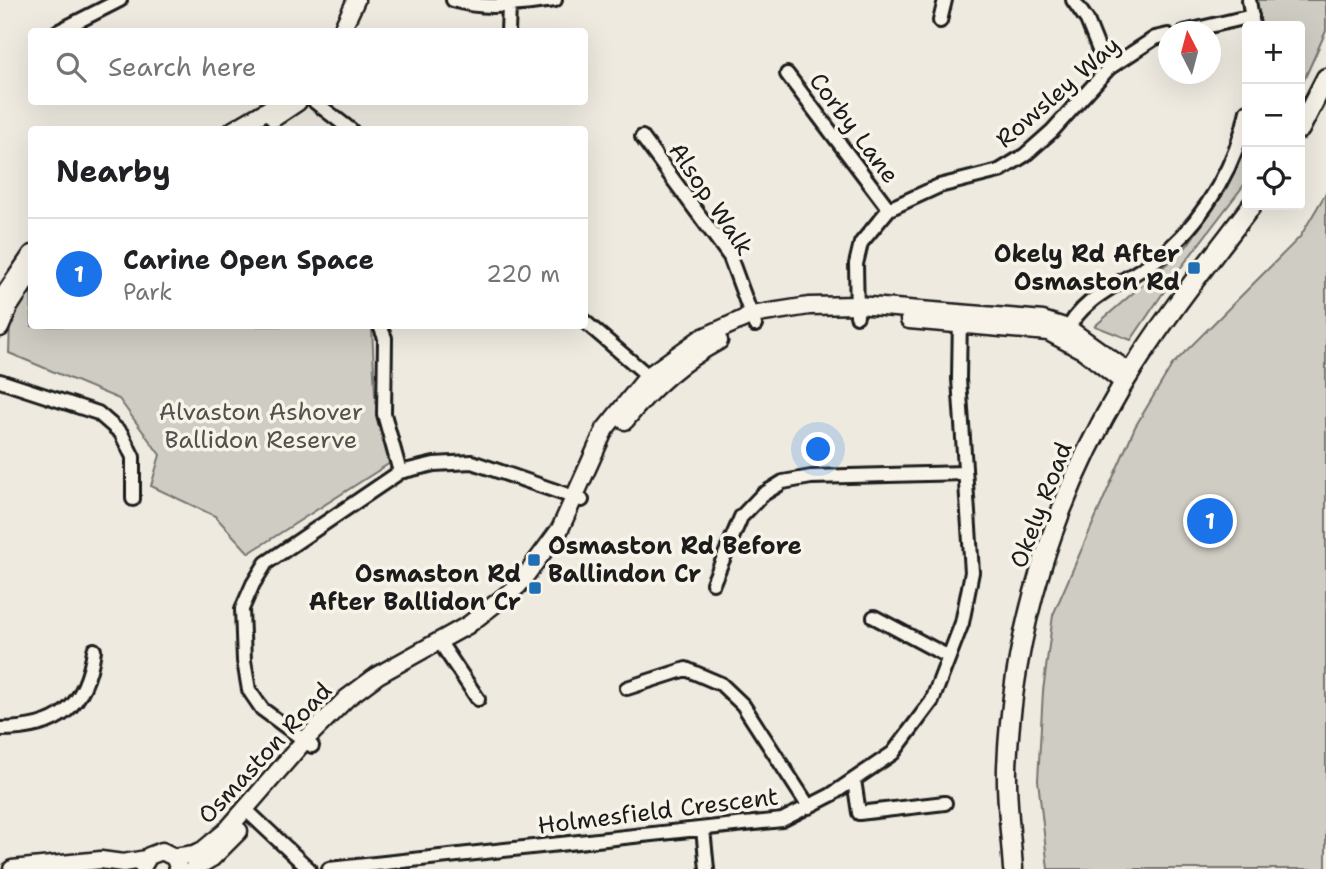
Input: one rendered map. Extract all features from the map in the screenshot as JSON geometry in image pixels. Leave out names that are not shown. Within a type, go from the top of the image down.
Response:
[{"type":"main road","points":[[1305,119],[1326,78]]},
{"type":"main road","name":"Okely Road","points":[[1013,869],[1007,771],[1012,694],[1047,545],[1069,490],[1127,378],[1248,210]]},
{"type":"street","points":[[65,28],[120,0]]},
{"type":"street","points":[[343,28],[356,0]]},
{"type":"street","points":[[355,28],[368,0]]},
{"type":"street","points":[[453,0],[509,6],[555,0]]},
{"type":"street","points":[[940,21],[945,0]]},
{"type":"street","points":[[1073,0],[1087,20],[1103,60],[1109,68]]},
{"type":"street","points":[[1249,0],[1252,21]]},
{"type":"street","points":[[508,28],[509,6]]},
{"type":"street","points":[[1221,26],[1242,23]]},
{"type":"street","name":"Rowsley Way","points":[[857,311],[856,264],[861,243],[888,209],[939,186],[999,170],[1025,155],[1052,131],[1109,68],[1158,37]]},
{"type":"street","name":"Corby Lane","points":[[787,74],[888,209]]},
{"type":"street","points":[[240,126],[276,105]]},
{"type":"street","points":[[261,126],[293,105]]},
{"type":"street","points":[[319,105],[346,126]]},
{"type":"street","points":[[1066,333],[1085,305],[1167,251],[1194,222],[1231,162],[1242,133]]},
{"type":"street","name":"Alsop Walk","points":[[642,137],[730,257],[753,320]]},
{"type":"street","points":[[0,301],[28,260]]},
{"type":"street","points":[[0,328],[9,307],[28,278]]},
{"type":"street","name":"Osmaston Road","points":[[193,869],[212,858],[309,743],[367,693],[441,645],[487,624],[531,585],[553,556],[577,499],[611,440],[653,380],[753,320],[857,311],[960,319],[1066,333],[1084,351],[1127,378]]},
{"type":"street","name":"Holmesfield Crescent","points":[[329,869],[782,820],[854,780],[893,753],[932,701],[962,622],[972,572],[959,379],[960,319]]},
{"type":"street","points":[[588,324],[653,380]]},
{"type":"street","points":[[381,329],[385,338],[384,414],[400,472]]},
{"type":"street","points":[[0,381],[98,413],[121,433],[133,457],[133,499]]},
{"type":"street","points":[[309,743],[262,709],[249,690],[244,661],[242,609],[266,563],[400,472],[433,464],[472,462],[577,499]]},
{"type":"street","points":[[713,583],[741,517],[762,495],[783,482],[811,477],[965,473]]},
{"type":"street","points":[[874,617],[949,657]]},
{"type":"street","points":[[441,645],[478,699]]},
{"type":"street","points":[[0,729],[31,727],[51,721],[75,704],[91,673],[94,650]]},
{"type":"street","points":[[627,688],[686,669],[721,684],[743,705],[809,807]]},
{"type":"street","points":[[854,780],[859,813],[945,803]]},
{"type":"street","points":[[249,812],[309,869]]},
{"type":"street","name":"Osmaston Road","points":[[145,864],[158,851],[165,852],[176,863],[203,850],[249,812]]},
{"type":"street","points":[[703,829],[707,869]]},
{"type":"street","points":[[12,869],[101,860],[145,864]]},
{"type":"green space","points":[[1254,0],[1326,0],[1326,31],[1305,78],[1305,21],[1255,21]]},
{"type":"green space","points":[[1242,139],[1242,188],[1176,274],[1131,340],[1095,326],[1186,247],[1222,196]]},
{"type":"green space","points":[[1326,193],[1326,869],[1048,869],[1038,780],[1043,691],[1053,615],[1135,427],[1172,365],[1300,237]]},
{"type":"green space","name":"Alvaston Ashover Ballidon Reserve","points":[[28,290],[28,329],[372,329],[375,395],[390,463],[249,553],[215,516],[151,486],[160,455],[119,399],[9,353],[10,323]]},
{"type":"place","name":"Okely Rd After Osmaston Rd","points":[[1194,268]]},
{"type":"place","name":"Carine Open Space","points":[[1210,521]]},
{"type":"place","name":"Osmaston Rd Before Ballindon Cr","points":[[534,560]]},
{"type":"place","name":"Osmaston Rd After Ballidon Cr","points":[[535,588]]}]
